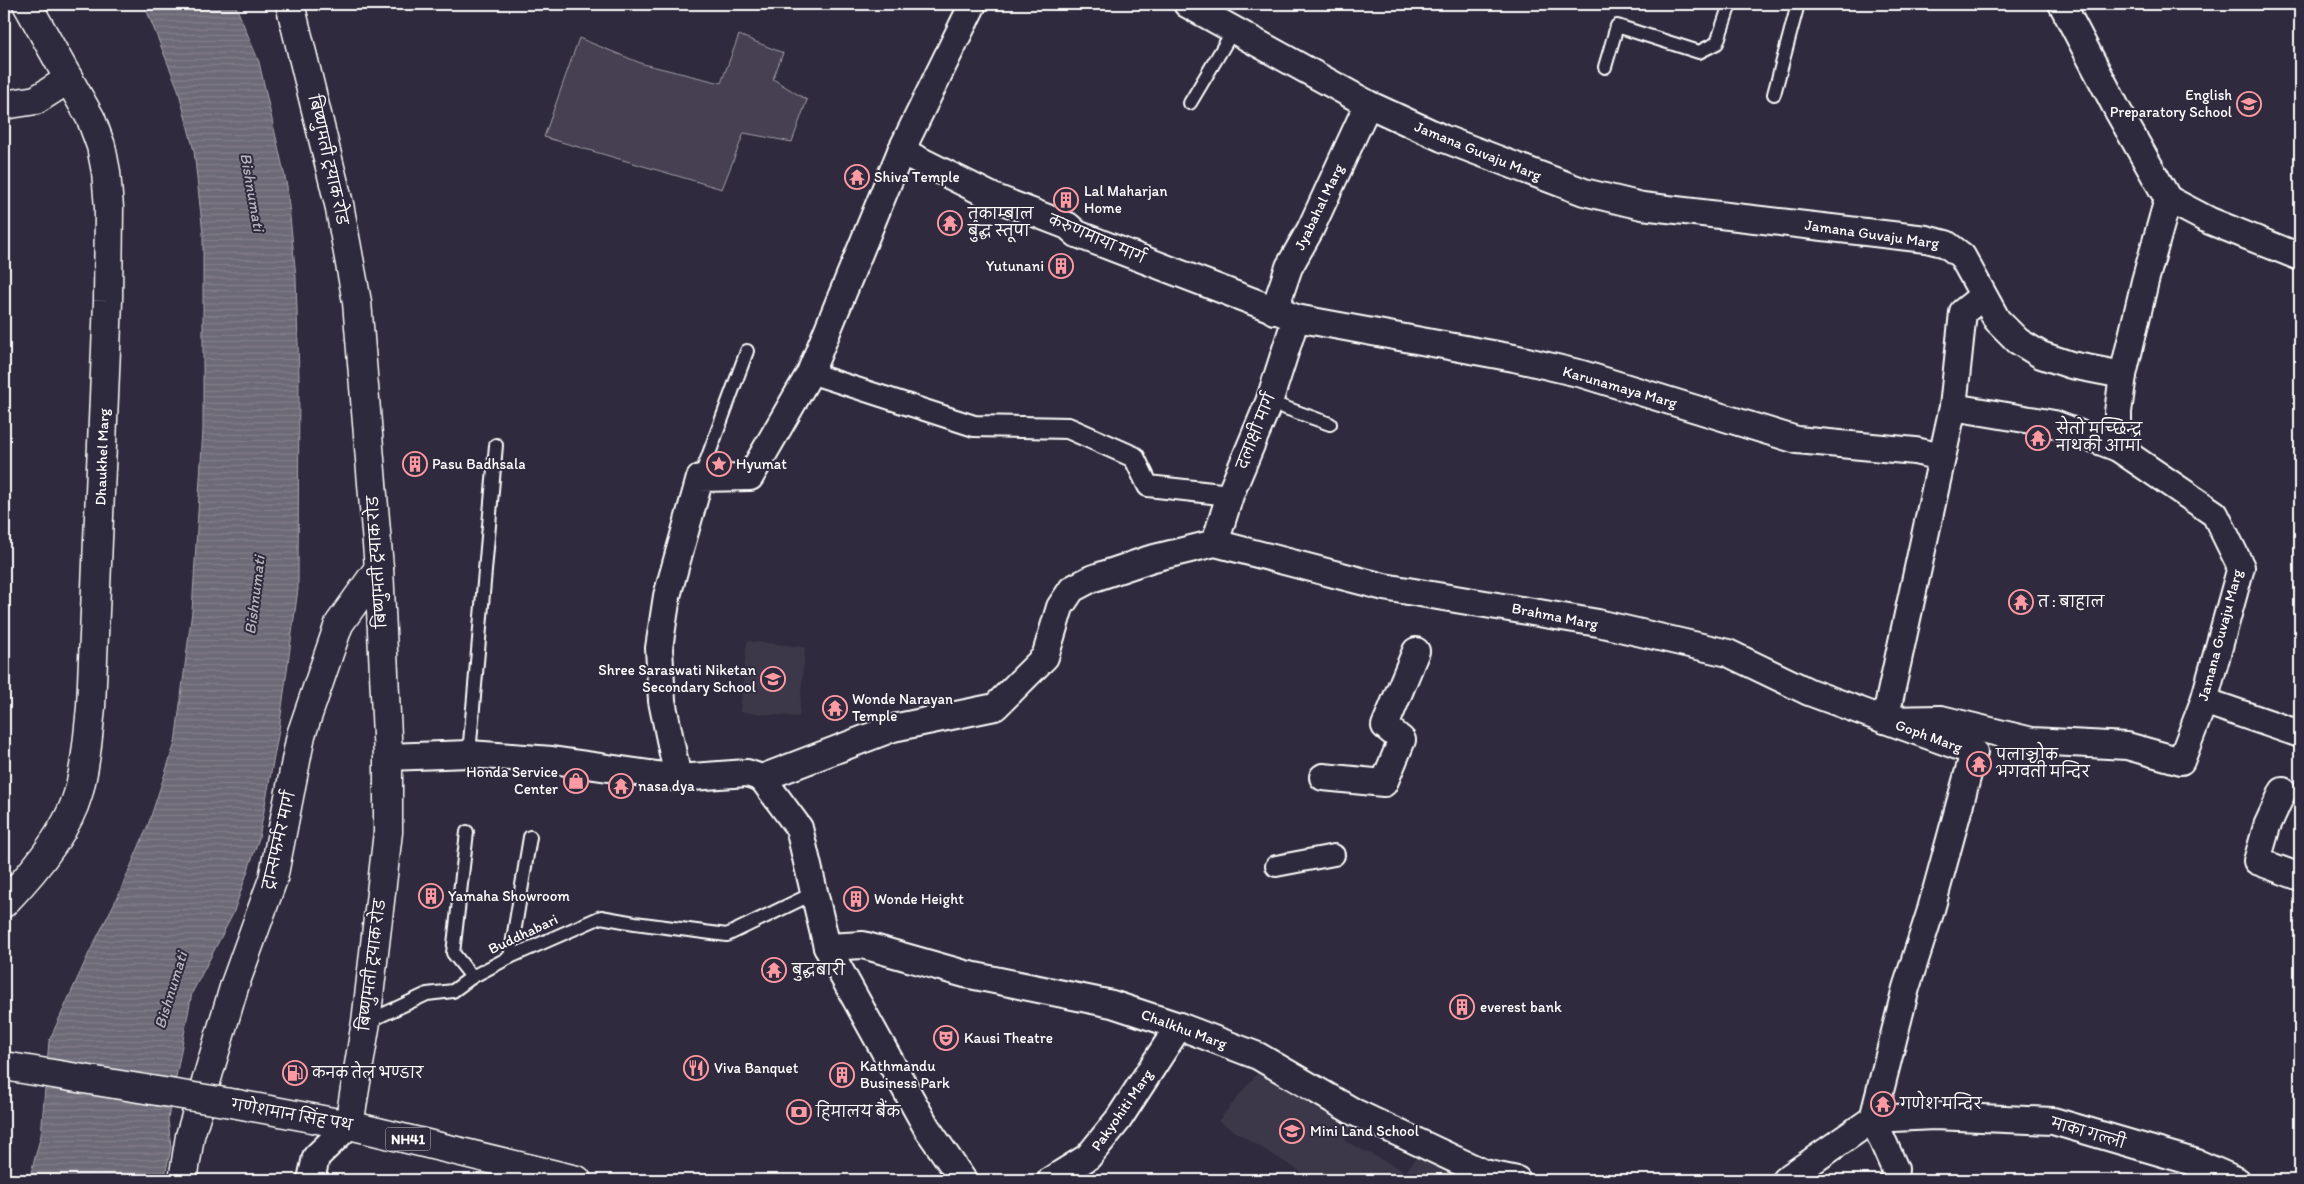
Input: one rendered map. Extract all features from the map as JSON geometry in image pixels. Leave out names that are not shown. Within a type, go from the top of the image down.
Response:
[{"type":"main road","name":"Dhaukhel Marg","points":[[4,903],[23,884],[63,828],[78,795],[87,754],[91,707],[108,301],[109,208],[101,146],[91,118],[27,4]]},
{"type":"main road","name":"बिष्णुमती ट्रयाक रोड","points":[[290,4],[339,204],[357,302],[379,568],[388,757],[388,832],[366,1022],[349,1125]]},
{"type":"main road","points":[[4,105],[36,100],[69,79]]},
{"type":"main road","name":"ट्रान्सफर्मर मार्ग","points":[[183,1180],[193,1126],[235,984],[273,879],[301,735],[339,624],[379,568]]},
{"type":"main road","name":"गणेशमान सिंह पथ","points":[[4,1066],[237,1104],[349,1125],[577,1180]]},
{"type":"street","points":[[678,778],[662,701],[659,648],[666,596],[700,478],[750,477],[810,373],[902,151],[972,4]]},
{"type":"street","name":"Jamana Guvaju Marg","points":[[1187,4],[1368,104],[1442,138],[1584,192],[1642,206],[1926,239],[1946,244],[1962,256],[1998,320],[2018,341],[2041,355],[2072,365],[2123,375]]},
{"type":"street","points":[[2062,4],[2118,111],[2168,199],[2210,222],[2300,257]]},
{"type":"street","name":"Jyabahal Marg","points":[[1285,314],[1289,267],[1310,230],[1368,104]]},
{"type":"street","name":"करुणमाया मार्ग","points":[[902,151],[993,197],[1068,226],[1077,234],[1285,314]]},
{"type":"street","points":[[1953,406],[2054,424],[2118,448],[2118,412],[2123,375],[2145,281],[2168,199]]},
{"type":"street","name":"Goph Marg","points":[[1873,1119],[1906,988],[1930,913],[1974,752],[1885,720],[1953,406],[1963,312],[1983,296]]},
{"type":"street","name":"दलाक्षी मार्ग","points":[[1215,543],[1230,495],[1269,402],[1285,314]]},
{"type":"street","name":"Karunamaya Marg","points":[[1285,314],[1514,358],[1563,370],[1797,440],[1915,451],[1942,458]]},
{"type":"street","points":[[810,373],[974,426],[1068,428],[1134,457],[1148,486],[1230,495]]},
{"type":"street","name":"Jamana Guvaju Marg","points":[[1885,720],[1941,719],[2032,741],[2127,746],[2181,760],[2204,701],[2241,567],[2215,514],[2118,448]]},
{"type":"street","points":[[762,778],[893,728],[995,707],[1044,657],[1060,607],[1072,589],[1091,579],[1150,560],[1215,543]]},
{"type":"street","name":"Brahma Marg","points":[[1215,543],[1384,587],[1598,623],[1728,653],[1809,692],[1885,720]]},
{"type":"street","points":[[1323,777],[1384,783],[1402,740],[1385,726],[1416,651]]},
{"type":"street","points":[[2204,701],[2300,734]]},
{"type":"street","points":[[388,757],[469,754],[552,760],[678,778],[747,773],[762,778],[799,828],[828,947],[927,1128],[963,1180]]},
{"type":"street","points":[[2283,791],[2267,826],[2257,861],[2300,876]]},
{"type":"street","points":[[1276,866],[1334,855]]},
{"type":"street","name":"Chalkhu Marg","points":[[828,947],[863,945],[966,974],[1112,1004],[1179,1026],[1258,1056],[1354,1112],[1484,1173],[1517,1180]]},
{"type":"street","name":"Pakyohiti Marg","points":[[1051,1180],[1088,1157],[1094,1150],[1118,1120],[1179,1026]]},
{"type":"street","name":"माका गल्ली","points":[[1873,1119],[1934,1116],[2053,1121],[2197,1163],[2236,1180]]},
{"type":"street","points":[[1785,1180],[1873,1119],[1895,1169],[1894,1180]]},
{"type":"street","points":[[311,1180],[316,1157],[349,1125]]},
{"type":"lane","points":[[1605,67],[1617,26],[1699,52],[1717,43],[1730,4]]},
{"type":"lane","points":[[1774,94],[1798,4]]},
{"type":"lane","points":[[1190,103],[1234,29]]},
{"type":"lane","points":[[700,478],[747,351]]},
{"type":"lane","points":[[1269,402],[1330,424]]},
{"type":"lane","points":[[469,754],[496,445]]},
{"type":"lane","points":[[467,832],[453,954],[472,977]]},
{"type":"lane","points":[[510,957],[530,837]]},
{"type":"lane","name":"Buddhabari","points":[[366,1022],[427,994],[453,991],[472,977],[510,957],[601,917],[727,935],[814,893]]},
{"type":"shaded area","points":[[739,35],[783,53],[773,79],[807,100],[792,142],[744,133],[722,189],[544,137],[579,38],[643,64],[721,83]]},
{"type":"shaded area","name":"Shree Saraswati Niketan Secondary School","points":[[747,641],[805,647],[799,717],[740,712]]},
{"type":"shaded area","name":"Mini Land School","points":[[1260,1070],[1355,1122],[1345,1141],[1406,1172],[1422,1148],[1489,1180],[1314,1180],[1218,1121]]},
{"type":"water","name":"Bishnumati","points":[[144,4],[235,4],[259,62],[287,186],[296,277],[299,376],[298,589],[279,730],[259,838],[233,914],[192,993],[168,1119],[171,1148],[164,1180],[29,1180],[41,1135],[49,1041],[89,953],[119,894],[148,825],[175,743],[192,611],[203,429],[203,234],[194,151],[178,89]]},
{"type":"place","name":"English Preparatory School","points":[[2249,104]]},
{"type":"place","name":"Shiva Temple","points":[[857,177]]},
{"type":"place","name":"Lal Maharjan Home","points":[[1066,200]]},
{"type":"place","name":"तुकाम्बाल बुद्ध स्तूपा","points":[[950,223]]},
{"type":"place","name":"Yutunani","points":[[1061,266]]},
{"type":"place","name":"सेतो मच्छिन्द्र नाथकी आमा","points":[[2038,438]]},
{"type":"place","name":"Pasu Badhsala","points":[[415,464]]},
{"type":"place","name":"Hyumat","points":[[719,464]]},
{"type":"place","name":"त : बाहाल","points":[[2021,602]]},
{"type":"place","name":"Shree Saraswati Niketan Secondary School","points":[[773,679]]},
{"type":"place","name":"Wonde Narayan Temple","points":[[835,708]]},
{"type":"place","name":"पलाञ्चोक भगवती मन्दिर","points":[[1979,764]]},
{"type":"place","name":"Honda Service Center","points":[[576,781]]},
{"type":"place","name":"nasa dya","points":[[621,786]]},
{"type":"place","name":"Yamaha Showroom","points":[[431,896]]},
{"type":"place","name":"Wonde Height","points":[[856,899]]},
{"type":"place","name":"बुद्धबारी","points":[[774,970]]},
{"type":"place","name":"everest bank","points":[[1462,1007]]},
{"type":"place","name":"Kausi Theatre","points":[[946,1038]]},
{"type":"place","name":"Viva Banquet","points":[[696,1068]]},
{"type":"place","name":"कनक तेल भण्डार","points":[[295,1073]]},
{"type":"place","name":"Kathmandu Business Park","points":[[842,1075]]},
{"type":"place","name":"गणेश मन्दिर","points":[[1883,1104]]},
{"type":"place","name":"हिमालय बैंक","points":[[799,1112]]},
{"type":"place","name":"Mini Land School","points":[[1292,1131]]}]
